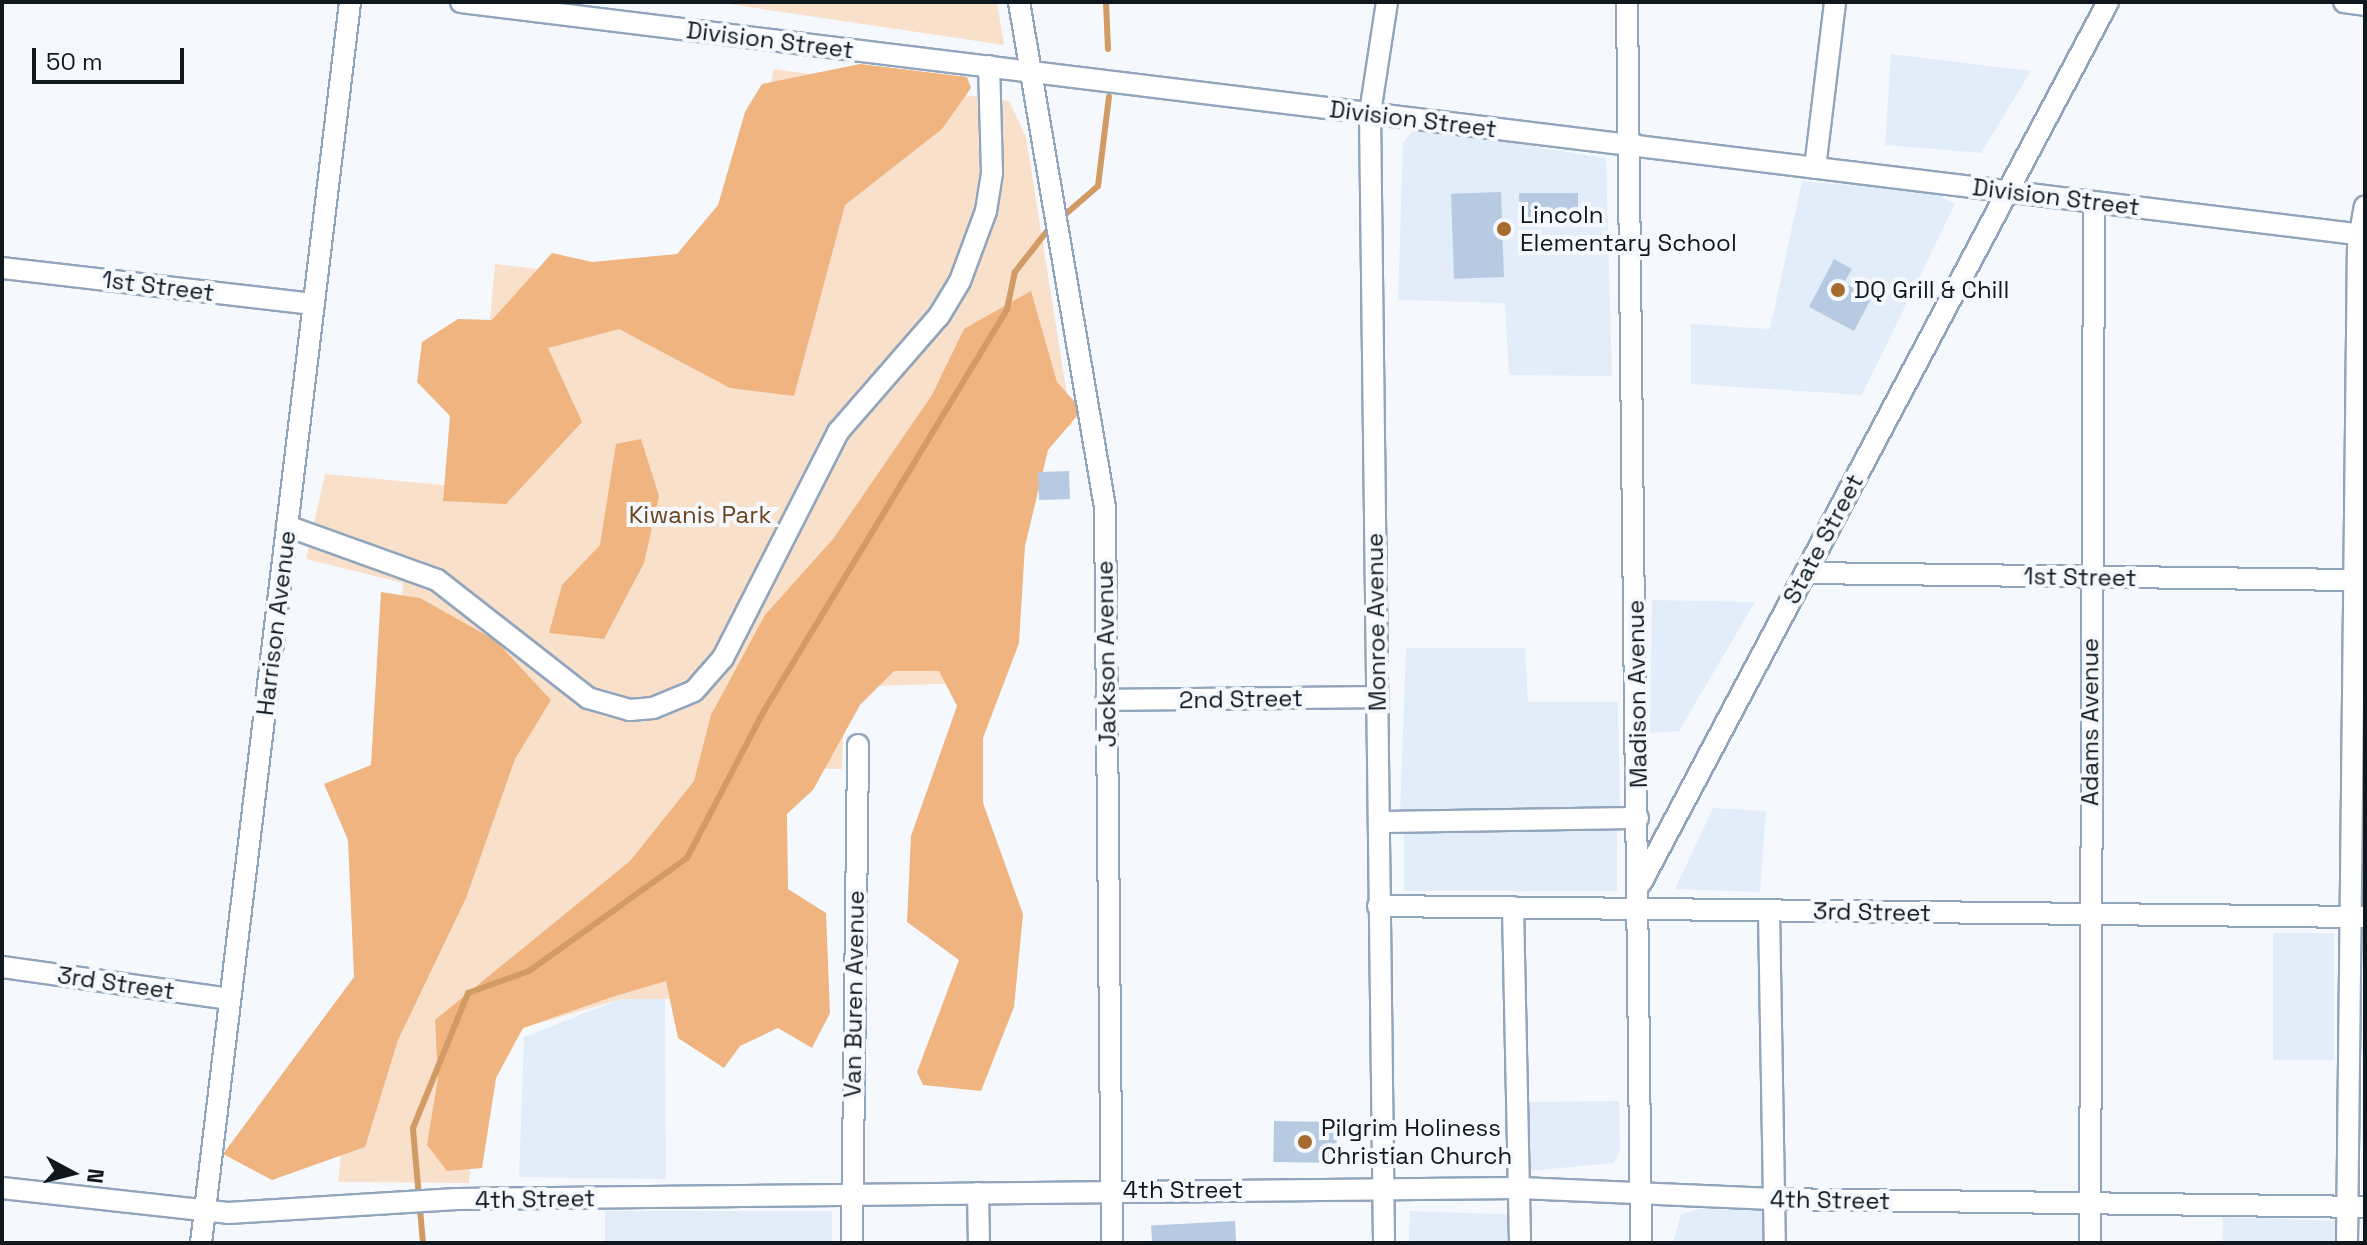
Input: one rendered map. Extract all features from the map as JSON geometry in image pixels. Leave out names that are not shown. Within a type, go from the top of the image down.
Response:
[{"type":"street","name":"Harrison Avenue","points":[[201,1243],[201,1212],[350,2]]},
{"type":"street","name":"Division Street","points":[[461,2],[2363,235]]},
{"type":"street","name":"Jackson Avenue","points":[[1019,2],[1055,195],[1105,507],[1112,1243]]},
{"type":"street","name":"Monroe Avenue","points":[[1384,1243],[1370,113],[1387,2]]},
{"type":"street","name":"Madison Avenue","points":[[1627,2],[1641,1243]]},
{"type":"street","points":[[1815,168],[1835,2]]},
{"type":"street","name":"State Street","points":[[1639,886],[2108,2]]},
{"type":"street","points":[[2344,2],[2365,5]]},
{"type":"street","points":[[287,526],[437,580],[588,698],[630,710],[653,708],[694,691],[723,658],[838,432],[939,316],[960,281],[986,211],[992,172],[989,66]]},
{"type":"street","name":"Adams Avenue","points":[[2090,1243],[2094,202]]},
{"type":"street","points":[[2347,1243],[2356,1207],[2359,917],[2356,580],[2365,207]]},
{"type":"street","name":"1st Street","points":[[2,268],[314,304]]},
{"type":"street","name":"1st Street","points":[[1805,573],[2356,580]]},
{"type":"street","name":"2nd Street","points":[[1106,700],[1376,697]]},
{"type":"street","name":"Van Buren Avenue","points":[[852,1243],[858,745]]},
{"type":"street","points":[[1379,822],[1638,818]]},
{"type":"street","name":"3rd Street","points":[[1378,906],[2359,917]]},
{"type":"street","points":[[1513,907],[1520,1243]]},
{"type":"street","points":[[1769,911],[1775,1243]]},
{"type":"street","name":"3rd Street","points":[[2,967],[229,999]]},
{"type":"street","name":"4th Street","points":[[2,1188],[201,1212],[457,1199],[1520,1188],[1773,1199],[2356,1207]]},
{"type":"street","points":[[978,1193],[979,1243]]},
{"type":"shaded area","points":[[1891,54],[2031,71],[1981,153],[1885,145]]},
{"type":"shaded area","points":[[860,64],[967,77],[971,88],[942,129],[845,205],[794,396],[730,388],[619,329],[548,348],[582,422],[506,504],[443,501],[450,416],[417,382],[422,342],[458,319],[492,320],[552,253],[592,262],[677,254],[718,205],[745,112],[762,84]]},
{"type":"shaded area","name":"Lincoln Elementary School","points":[[1415,127],[1606,158],[1612,376],[1509,375],[1505,303],[1398,300],[1403,143]]},
{"type":"shaded area","points":[[1802,181],[1934,192],[1955,204],[1862,395],[1691,384],[1691,324],[1770,329]]},
{"type":"shaded area","points":[[1031,291],[1057,382],[1082,410],[1048,450],[1025,546],[1019,643],[983,738],[983,803],[1023,914],[1014,1007],[981,1091],[923,1085],[917,1072],[959,960],[907,922],[911,836],[957,706],[939,671],[894,671],[860,705],[813,790],[787,814],[788,889],[826,913],[830,1013],[812,1048],[778,1028],[740,1046],[724,1068],[678,1038],[666,981],[612,997],[523,1028],[496,1078],[482,1168],[447,1171],[427,1145],[438,1078],[435,1020],[630,861],[694,781],[711,715],[765,615],[833,539],[932,395],[964,329]]},
{"type":"shaded area","points":[[641,439],[659,496],[644,563],[604,639],[549,633],[562,585],[600,545],[616,444]]},
{"type":"shaded area","points":[[381,592],[420,598],[495,640],[551,700],[515,759],[466,898],[398,1040],[365,1147],[272,1180],[223,1154],[354,977],[348,840],[324,784],[371,765]]},
{"type":"shaded area","points":[[1652,600],[1755,602],[1679,731],[1650,733]]},
{"type":"shaded area","points":[[1406,648],[1525,648],[1528,702],[1618,702],[1620,811],[1400,815]]},
{"type":"shaded area","points":[[1713,808],[1766,811],[1760,892],[1675,889]]},
{"type":"shaded area","points":[[1404,826],[1617,826],[1617,891],[1404,891]]},
{"type":"shaded area","points":[[2273,933],[2334,933],[2334,1060],[2273,1060]]},
{"type":"shaded area","points":[[665,997],[666,1179],[519,1177],[524,1037],[621,999]]},
{"type":"shaded area","points":[[1619,1101],[1620,1151],[1614,1163],[1528,1171],[1528,1102]]},
{"type":"shaded area","points":[[1699,1209],[1769,1211],[1769,1243],[1673,1243],[1681,1214]]},
{"type":"shaded area","points":[[605,1211],[832,1211],[832,1243],[605,1243]]},
{"type":"shaded area","points":[[1410,1211],[1510,1214],[1509,1243],[1409,1243]]},
{"type":"shaded area","points":[[2223,1217],[2336,1221],[2335,1243],[2222,1243]]},
{"type":"green space","points":[[715,2],[997,2],[1004,45]]},
{"type":"green space","name":"Kiwanis Park","points":[[773,69],[1009,101],[1026,137],[1072,426],[1012,422],[966,683],[845,687],[842,769],[767,768],[753,999],[621,999],[523,1028],[478,1061],[469,1183],[338,1182],[403,583],[306,559],[325,474],[475,488],[495,264],[747,293]]},
{"type":"building","points":[[1501,192],[1504,277],[1454,279],[1451,194]]},
{"type":"building","points":[[1519,193],[1578,193],[1578,221],[1519,221]]},
{"type":"building","name":"DQ Grill & Chill","points":[[1834,259],[1852,269],[1844,283],[1872,297],[1854,331],[1809,307]]},
{"type":"building","points":[[1069,471],[1070,499],[1039,500],[1038,472]]},
{"type":"building","name":"Pilgrim Holiness Christian Church","points":[[1274,1121],[1337,1122],[1336,1163],[1273,1162]]},
{"type":"building","points":[[1235,1221],[1236,1243],[1152,1243],[1151,1225]]},
{"type":"waterway","points":[[1106,2],[1108,49]]},
{"type":"waterway","points":[[1060,219],[1098,186],[1109,97]]},
{"type":"waterway","points":[[423,1243],[413,1128],[468,993],[529,971],[687,858],[765,709],[1007,309],[1015,272],[1051,226]]},
{"type":"place","name":"Lincoln Elementary School","points":[[1504,229]]},
{"type":"place","name":"DQ Grill & Chill","points":[[1838,290]]},
{"type":"place","name":"Pilgrim Holiness Christian Church","points":[[1305,1142]]}]
